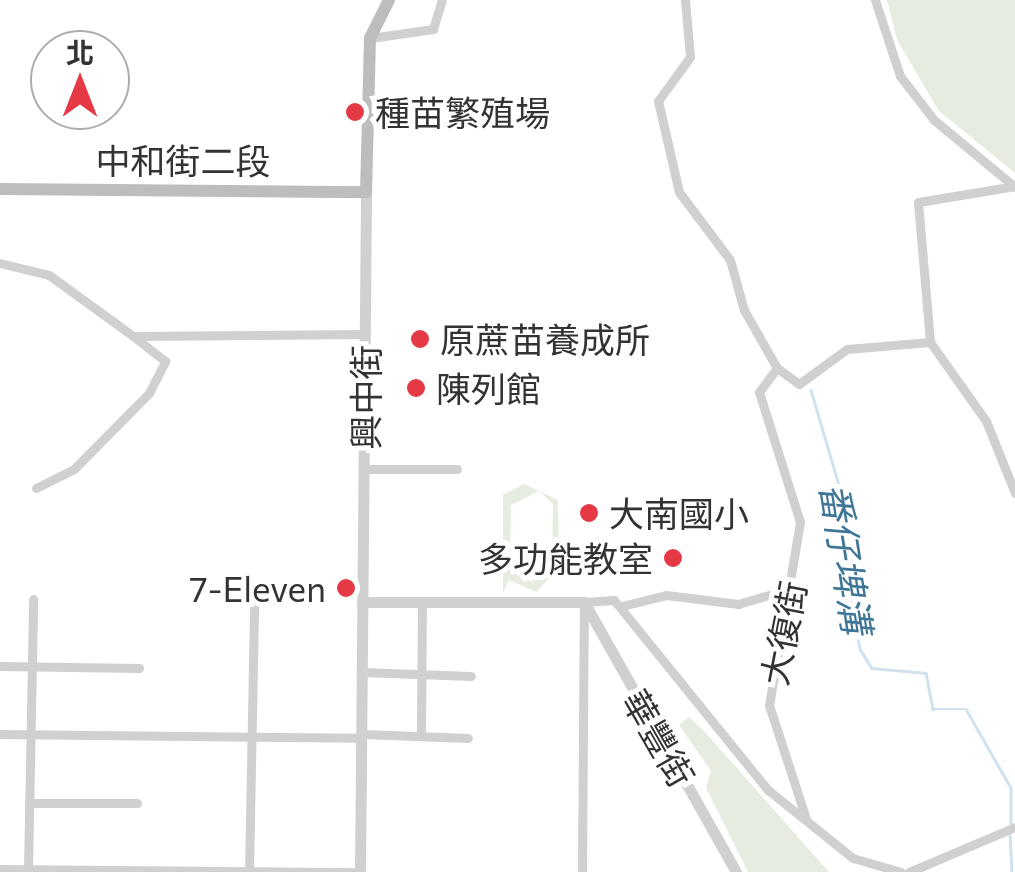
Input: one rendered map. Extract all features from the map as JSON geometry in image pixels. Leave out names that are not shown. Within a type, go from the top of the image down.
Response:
[{"type":"main road","points":[[366,192],[370,38],[389,0]]},
{"type":"main road","name":"中和街二段","points":[[0,189],[366,192]]},
{"type":"street","points":[[370,38],[434,29],[442,0]]},
{"type":"street","points":[[685,0],[690,56],[658,101],[679,192],[730,260],[777,368],[798,384],[847,349],[930,342]]},
{"type":"street","points":[[876,0],[900,76],[934,120],[1015,186]]},
{"type":"street","points":[[1015,186],[918,202],[930,342],[986,421],[1015,493]]},
{"type":"street","name":"興中街","points":[[360,872],[366,192]]},
{"type":"street","points":[[0,264],[48,275],[165,362],[148,393],[74,470],[36,488]]},
{"type":"street","points":[[133,336],[365,334]]},
{"type":"street","name":"大復街","points":[[777,368],[759,392],[800,522],[768,706],[806,821]]},
{"type":"street","points":[[365,469],[457,469]]},
{"type":"street","points":[[362,602],[584,602],[622,606],[666,595],[738,604],[789,589]]},
{"type":"street","points":[[28,869],[33,600]]},
{"type":"street","points":[[249,872],[254,601]]},
{"type":"street","points":[[421,736],[422,602]]},
{"type":"street","points":[[582,872],[584,602]]},
{"type":"street","name":"華豐街","points":[[584,602],[736,872]]},
{"type":"street","points":[[622,606],[680,689],[806,821],[868,866],[901,872]]},
{"type":"street","points":[[0,666],[139,668]]},
{"type":"street","points":[[362,672],[472,676]]},
{"type":"street","points":[[0,734],[468,738]]},
{"type":"street","points":[[29,804],[137,804]]},
{"type":"street","points":[[910,872],[1015,827]]},
{"type":"street","points":[[0,869],[360,872]]},
{"type":"shaded area","points":[[887,0],[1015,0],[1015,173],[939,111],[897,40]]},
{"type":"shaded area","points":[[524,484],[539,491],[558,500],[559,568],[536,592],[509,580],[503,593],[503,495]],"holes":[[[539,491],[553,504],[552,565],[531,582],[510,565],[511,505]]]},
{"type":"shaded area","points":[[689,717],[829,872],[748,872],[706,788],[711,771],[679,725]]},
{"type":"waterway","name":"番仔埤溝","points":[[811,390],[843,499],[841,550],[860,649],[872,668],[926,673],[933,709],[966,709],[1011,788],[1011,826]]},
{"type":"waterway","name":"番仔埤溝","points":[[1010,834],[1012,872]]},
{"type":"place","name":"種苗繁殖場","points":[[355,112]]},
{"type":"place","name":"原蔗苗養成所","points":[[420,339]]},
{"type":"place","name":"陳列館","points":[[416,388]]},
{"type":"place","name":"大南國小","points":[[589,513]]},
{"type":"place","name":"多功能教室","points":[[673,558]]},
{"type":"place","name":"7-Eleven","points":[[346,588]]}]
